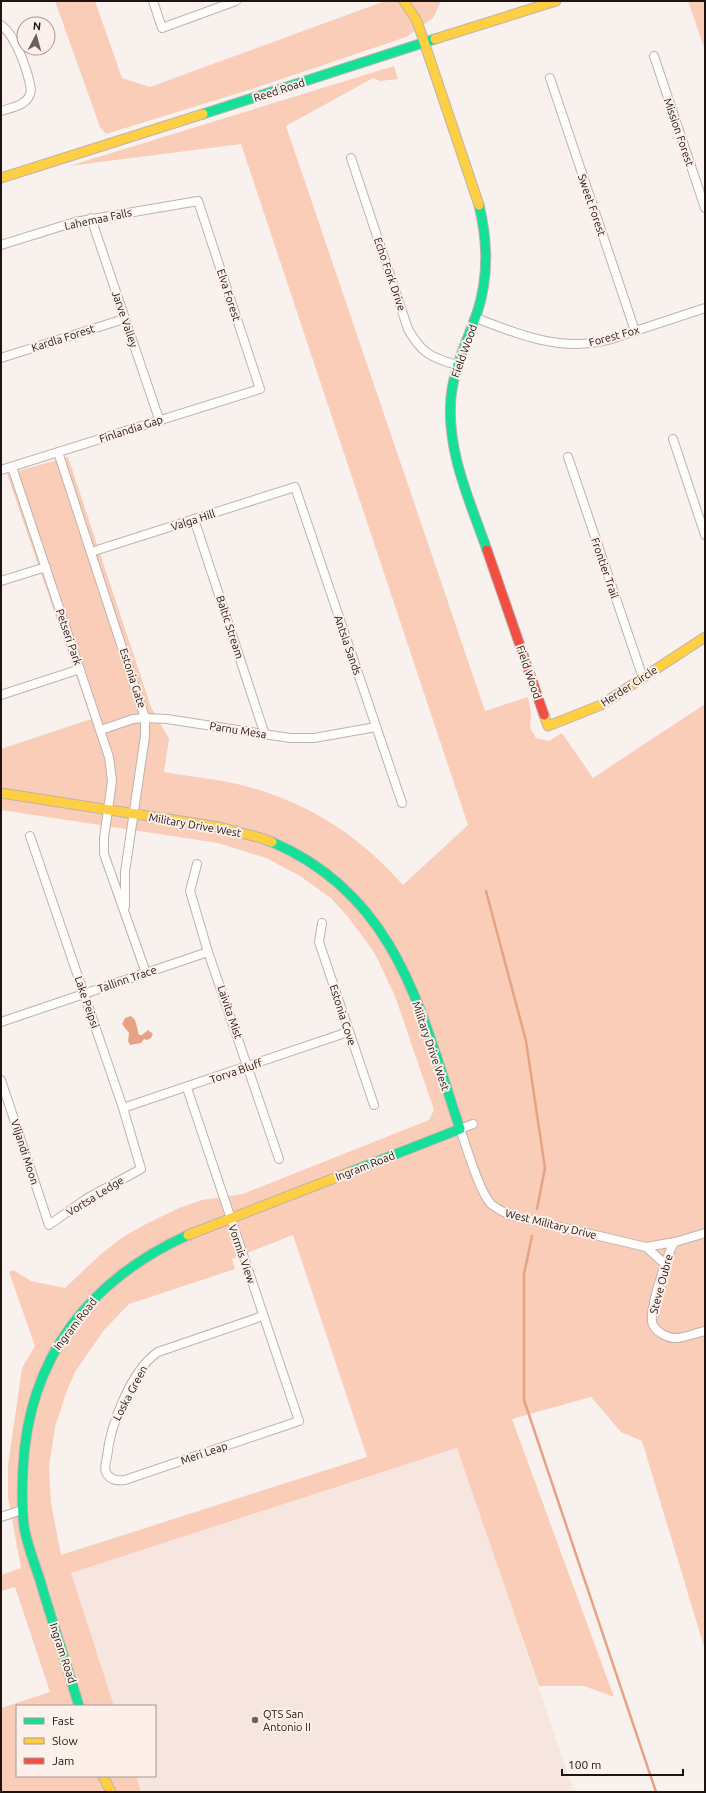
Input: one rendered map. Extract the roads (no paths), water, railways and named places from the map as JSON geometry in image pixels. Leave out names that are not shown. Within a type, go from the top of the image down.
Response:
[{"type":"street","points":[[153,1],[162,28],[236,1]]},
{"type":"street","name":"Field Wood","points":[[404,1],[417,21],[480,207],[484,224],[486,249],[484,293],[476,318],[457,365],[450,402],[451,439],[455,457],[548,726]]},
{"type":"street","name":"Reed Road","points":[[1,178],[556,1]]},
{"type":"street","points":[[1,25],[12,37],[30,85],[30,95],[25,102],[1,111]]},
{"type":"street","name":"Mission Forest","points":[[654,56],[705,208]]},
{"type":"street","name":"Sweet Forest","points":[[550,78],[635,331]]},
{"type":"street","name":"Echo Fork Drive","points":[[351,158],[408,329],[416,343],[426,352],[457,365]]},
{"type":"street","name":"Lahemaa Falls","points":[[1,245],[92,218],[198,201]]},
{"type":"street","name":"Elva Forest","points":[[198,201],[260,389]]},
{"type":"street","name":"Jarve Valley","points":[[92,218],[124,319],[159,419]]},
{"type":"street","name":"Forest Fox","points":[[476,318],[518,334],[543,341],[564,344],[593,344],[705,308]]},
{"type":"street","name":"Kardla Forest","points":[[1,358],[124,319]]},
{"type":"street","name":"Finlandia Gap","points":[[1,470],[159,419],[260,389]]},
{"type":"street","points":[[673,439],[705,534]]},
{"type":"street","name":"Estonia Gate","points":[[58,452],[145,718],[146,736],[125,872],[126,912]]},
{"type":"street","name":"Frontier Trail","points":[[568,457],[643,678]]},
{"type":"street","name":"Petseri Park","points":[[12,467],[109,757],[112,781],[108,810]]},
{"type":"street","name":"Valga Hill","points":[[91,552],[295,487]]},
{"type":"street","name":"Antsla Sands","points":[[295,487],[402,803]]},
{"type":"street","name":"Baltic Stream","points":[[194,519],[265,735]]},
{"type":"street","points":[[1,581],[46,567]]},
{"type":"street","name":"Herder Circle","points":[[548,726],[601,705],[705,637]]},
{"type":"street","points":[[1,695],[80,669]]},
{"type":"street","name":"Parnu Mesa","points":[[101,730],[133,719],[145,718],[167,719],[290,738],[314,738],[376,727]]},
{"type":"street","name":"Military Drive West","points":[[1,793],[229,829],[274,843],[296,854],[321,870],[358,902],[387,938],[402,965],[412,987],[460,1130]]},
{"type":"street","name":"Estonia Gate","points":[[108,810],[104,838],[104,854],[126,912],[146,973]]},
{"type":"street","name":"Lake Peipsi","points":[[30,836],[123,1108],[141,1169]]},
{"type":"street","name":"Laivita Mist","points":[[197,864],[190,891],[208,952],[249,1066],[279,1158]]},
{"type":"street","name":"Estonia Cove","points":[[322,923],[319,942],[348,1032],[374,1105]]},
{"type":"street","name":"Tallinn Trace","points":[[1,1022],[208,952]]},
{"type":"street","name":"Torva Bluff","points":[[123,1108],[186,1088],[348,1032]]},
{"type":"street","name":"Viljandi Moon","points":[[1,1080],[49,1225]]},
{"type":"street","name":"Vormis View","points":[[186,1088],[299,1421]]},
{"type":"street","name":"Ingram Road","points":[[79,1705],[25,1532],[22,1510],[21,1477],[24,1444],[30,1409],[40,1380],[53,1352],[69,1329],[101,1292],[118,1277],[146,1257],[172,1243],[230,1219],[473,1124]]},
{"type":"street","name":"West Military Drive","points":[[460,1130],[484,1192],[490,1203],[499,1210],[516,1217],[646,1247],[675,1242]]},
{"type":"street","name":"Vortsa Ledge","points":[[49,1225],[86,1199],[141,1169]]},
{"type":"street","name":"Steve Oubre","points":[[705,1233],[675,1242],[665,1264],[652,1312],[654,1328],[670,1338],[678,1338],[705,1331]]},
{"type":"street","name":"West Military Drive","points":[[646,1247],[665,1264]]},
{"type":"street","name":"Loska Green","points":[[110,1477],[106,1472],[106,1465],[112,1430],[126,1395],[149,1358],[158,1352],[263,1316]]},
{"type":"street","name":"Meri Leap","points":[[110,1477],[117,1481],[124,1480],[299,1421]]},
{"type":"street","points":[[1,1517],[22,1510]]},
{"type":"street","points":[[102,1777],[106,1792]]},
{"type":"street","points":[[103,1777],[111,1792]]},
{"type":"waterway","points":[[486,891],[526,1041],[545,1168],[537,1209]]},
{"type":"waterway","points":[[532,1236],[524,1274],[524,1400],[656,1792]]},
{"type":"place","name":"QTS San Antonio II","points":[[255,1720]]}]
